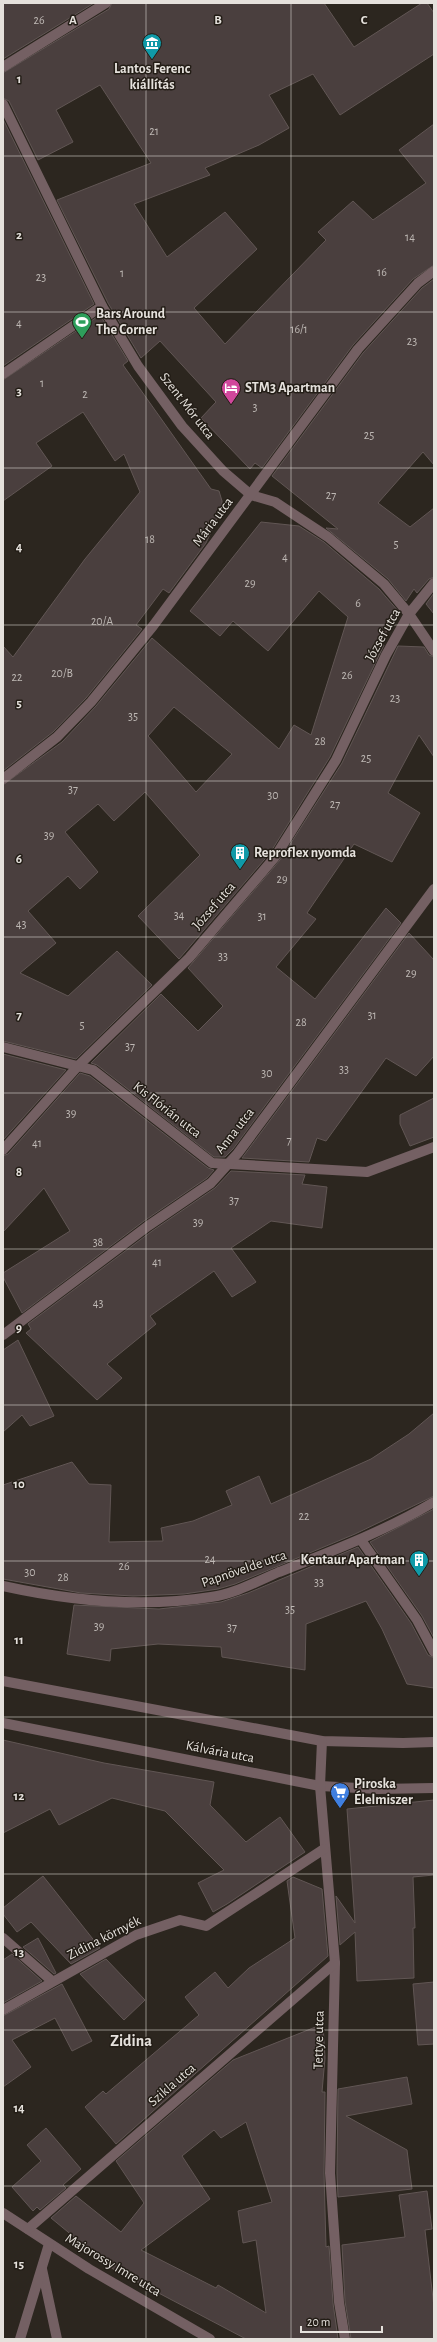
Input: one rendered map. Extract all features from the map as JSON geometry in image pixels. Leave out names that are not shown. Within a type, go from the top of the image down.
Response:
[{"type":"street","points":[[3,67],[106,3]]},
{"type":"street","name":"Szent Mór utca","points":[[3,104],[102,306],[138,366],[182,426],[224,471],[251,494],[275,502],[328,537],[384,584],[410,614],[434,651]]},
{"type":"street","name":"Mária utca","points":[[3,779],[57,737],[91,702],[153,626],[358,349],[418,283],[434,271]]},
{"type":"street","points":[[3,374],[102,306]]},
{"type":"street","name":"József utca","points":[[3,1150],[78,1066],[189,958],[275,857],[336,760],[386,655],[410,614],[434,582]]},
{"type":"street","name":"Anna utca","points":[[5,1329],[148,1226],[211,1183],[228,1164],[434,888]]},
{"type":"street","name":"Kis Flórián utca","points":[[3,1047],[93,1070],[212,1163],[367,1172],[434,1147]]},
{"type":"street","name":"Papnövelde utca","points":[[3,1586],[46,1596],[115,1602],[173,1602],[206,1598],[256,1581],[361,1540],[407,1518],[434,1502]]},
{"type":"street","points":[[361,1540],[397,1589],[434,1652]]},
{"type":"street","name":"Kálvária utca","points":[[3,1681],[322,1741],[403,1743],[434,1742]]},
{"type":"street","name":"Kálvária utca","points":[[3,1723],[320,1786],[378,1789],[434,1788]]},
{"type":"street","name":"Tettye utca","points":[[322,1741],[320,1786],[324,1849],[335,1963],[330,2173],[339,2302],[345,2339]]},
{"type":"street","name":"Zidina környék","points":[[3,2010],[136,1935],[180,1920],[206,1926],[324,1849]]},
{"type":"street","points":[[3,1938],[52,1981]]},
{"type":"street","name":"Szikla utca","points":[[28,2229],[335,1963]]},
{"type":"street","name":"Majorossy Imre utca","points":[[3,2213],[89,2270],[210,2339]]},
{"type":"street","points":[[20,2339],[50,2244]]},
{"type":"street","points":[[42,2267],[57,2339]]},
{"type":"building","points":[[3,3],[94,3],[3,59]]},
{"type":"building","points":[[112,3],[324,3],[354,47],[422,3],[427,3],[434,13],[434,54],[340,115],[313,74],[269,95],[289,128],[259,145],[205,168],[210,175],[134,204],[167,257],[225,212],[257,249],[194,308],[225,344],[326,240],[318,232],[353,201],[373,220],[426,183],[399,150],[434,124],[434,265],[413,279],[353,345],[262,468],[255,463],[250,469],[201,418],[216,402],[160,341],[141,358],[108,303],[57,200],[151,163],[100,85],[56,110],[73,142],[38,160],[9,101],[3,98],[3,73],[109,9]]},
{"type":"building","points":[[3,119],[94,304],[3,366]]},
{"type":"building","points":[[434,279],[434,465],[423,452],[378,503],[410,527],[434,508],[434,577],[429,579],[417,593],[414,589],[406,601],[388,579],[326,528],[338,529],[272,476],[363,353],[422,288]]},
{"type":"building","points":[[100,315],[128,361],[123,365],[211,489],[219,491],[222,501],[222,508],[206,543],[169,593],[163,589],[136,625],[142,629],[86,698],[53,732],[3,771],[3,646],[13,657],[85,559],[140,492],[124,454],[115,461],[83,412],[36,443],[52,466],[3,501],[3,380]]},
{"type":"building","points":[[261,522],[299,526],[324,542],[379,589],[399,612],[378,645],[384,645],[330,757],[270,853],[179,959],[138,916],[200,855],[145,792],[114,821],[98,804],[65,832],[98,872],[80,889],[68,876],[28,911],[56,943],[20,973],[68,996],[117,951],[152,985],[76,1059],[3,1041],[3,785],[62,742],[96,706],[152,638],[279,749],[294,725],[311,735],[348,617],[319,591],[268,651],[233,621],[220,636],[190,611]],"holes":[[[174,707],[232,754],[196,792],[148,736]]]},
{"type":"building","points":[[434,593],[434,614],[426,604]]},
{"type":"building","points":[[398,646],[424,647],[429,655],[434,657],[434,757],[419,735],[388,793],[420,813],[392,862],[354,844],[307,913],[316,919],[276,967],[315,999],[386,908],[401,923],[233,1149],[225,1157],[214,1157],[97,1065],[91,1063],[161,994],[198,1031],[223,1006],[188,968],[280,860],[342,763]]},
{"type":"building","points":[[409,933],[434,960],[434,1056],[416,1076],[386,1058],[326,1141],[317,1138],[309,1162],[242,1158]]},
{"type":"building","points":[[3,1054],[66,1070],[3,1140]]},
{"type":"building","points":[[80,1073],[90,1076],[208,1168],[214,1170],[207,1178],[144,1221],[22,1313],[3,1277],[3,1273],[70,1231],[44,1188],[3,1232],[3,1156],[8,1154]]},
{"type":"building","points":[[434,1098],[434,1137],[410,1146],[400,1124],[400,1115]]},
{"type":"building","points":[[231,1171],[305,1175],[302,1184],[327,1187],[322,1228],[271,1221],[231,1248],[256,1282],[232,1297],[214,1271],[150,1316],[156,1324],[107,1364],[122,1378],[97,1400],[26,1333],[31,1329],[28,1324],[152,1231],[215,1188]]},
{"type":"building","points":[[18,1340],[54,1416],[30,1426],[22,1415],[3,1432],[3,1350]]},
{"type":"building","points":[[434,1413],[434,1496],[355,1534],[235,1584],[218,1589],[184,1594],[133,1596],[81,1593],[3,1579],[3,1485],[72,1462],[89,1484],[111,1485],[109,1542],[163,1541],[161,1528],[193,1521],[232,1505],[226,1491],[259,1476],[271,1504],[371,1459],[409,1434]]},
{"type":"building","points":[[434,1509],[434,1638],[422,1616],[370,1542]]},
{"type":"building","points":[[358,1547],[411,1623],[428,1655],[434,1658],[434,1688],[407,1684],[382,1629],[366,1601],[306,1624],[305,1670],[222,1657],[221,1647],[158,1644],[111,1649],[110,1661],[67,1654],[74,1605],[159,1609],[221,1602],[248,1593]]},
{"type":"building","points":[[3,1740],[104,1763],[214,1782],[210,1805],[246,1842],[280,1817],[305,1852],[213,1912],[198,1883],[224,1870],[165,1811],[112,1798],[59,1825],[50,1809],[3,1833]]},
{"type":"building","points":[[434,1800],[434,1875],[413,1877],[415,1928],[413,1928],[414,1978],[357,1981],[355,1932],[340,1945],[336,1896],[355,1923],[347,1809]]},
{"type":"building","points":[[43,1876],[100,1948],[71,1964],[31,1922],[17,1932],[3,1914],[3,1908]]},
{"type":"building","points":[[293,1877],[322,1889],[328,1956],[116,2144],[85,2107],[103,2091],[106,2094],[199,2015],[185,1997],[215,1972],[228,1988],[249,1968],[295,1938],[287,1881]]},
{"type":"building","points":[[38,1938],[56,1973],[54,1974],[23,1947]]},
{"type":"building","points":[[12,1954],[42,1981],[3,2003],[3,1960]]},
{"type":"building","points":[[106,1959],[145,2000],[124,2020],[80,1974]]},
{"type":"building","points":[[434,1982],[434,2044],[418,2045],[413,1984]]},
{"type":"building","points":[[62,1984],[92,2041],[72,2051],[55,2018],[12,2040],[31,2067],[3,2087],[3,2016]]},
{"type":"building","points":[[323,2024],[325,2058],[322,2092],[325,2092],[324,2173],[326,2247],[329,2246],[333,2303],[338,2339],[246,2339],[113,2269],[51,2218],[76,2196],[121,2232],[144,2203],[116,2161],[233,2060]],"holes":[[[246,2122],[272,2202],[238,2211],[243,2243],[256,2240],[266,2313],[218,2285],[216,2288],[141,2250],[210,2199],[182,2156],[214,2130],[221,2138]]]},
{"type":"building","points":[[407,2077],[412,2104],[346,2116],[407,2150],[412,2189],[338,2197],[338,2089]]},
{"type":"building","points":[[46,2128],[81,2169],[63,2185],[66,2188],[40,2210],[37,2207],[33,2211],[12,2187],[41,2161],[27,2145]]},
{"type":"building","points":[[427,2191],[432,2229],[425,2230],[434,2307],[434,2339],[351,2339],[345,2301],[342,2245],[405,2237],[399,2195]]},
{"type":"place","name":"Lantos Ferenc kiállítás","points":[[152,60]]},
{"type":"place","name":"Bars Around The Corner","points":[[82,339]]},
{"type":"place","name":"STM3 Apartman","points":[[231,405]]},
{"type":"place","name":"Reproflex nyomda","points":[[240,870]]},
{"type":"place","name":"Kentaur Apartman","points":[[419,1577]]},
{"type":"place","name":"Piroska Élelmiszer","points":[[340,1809]]},
{"type":"district","name":"Zidina","points":[[131,2041]]}]
